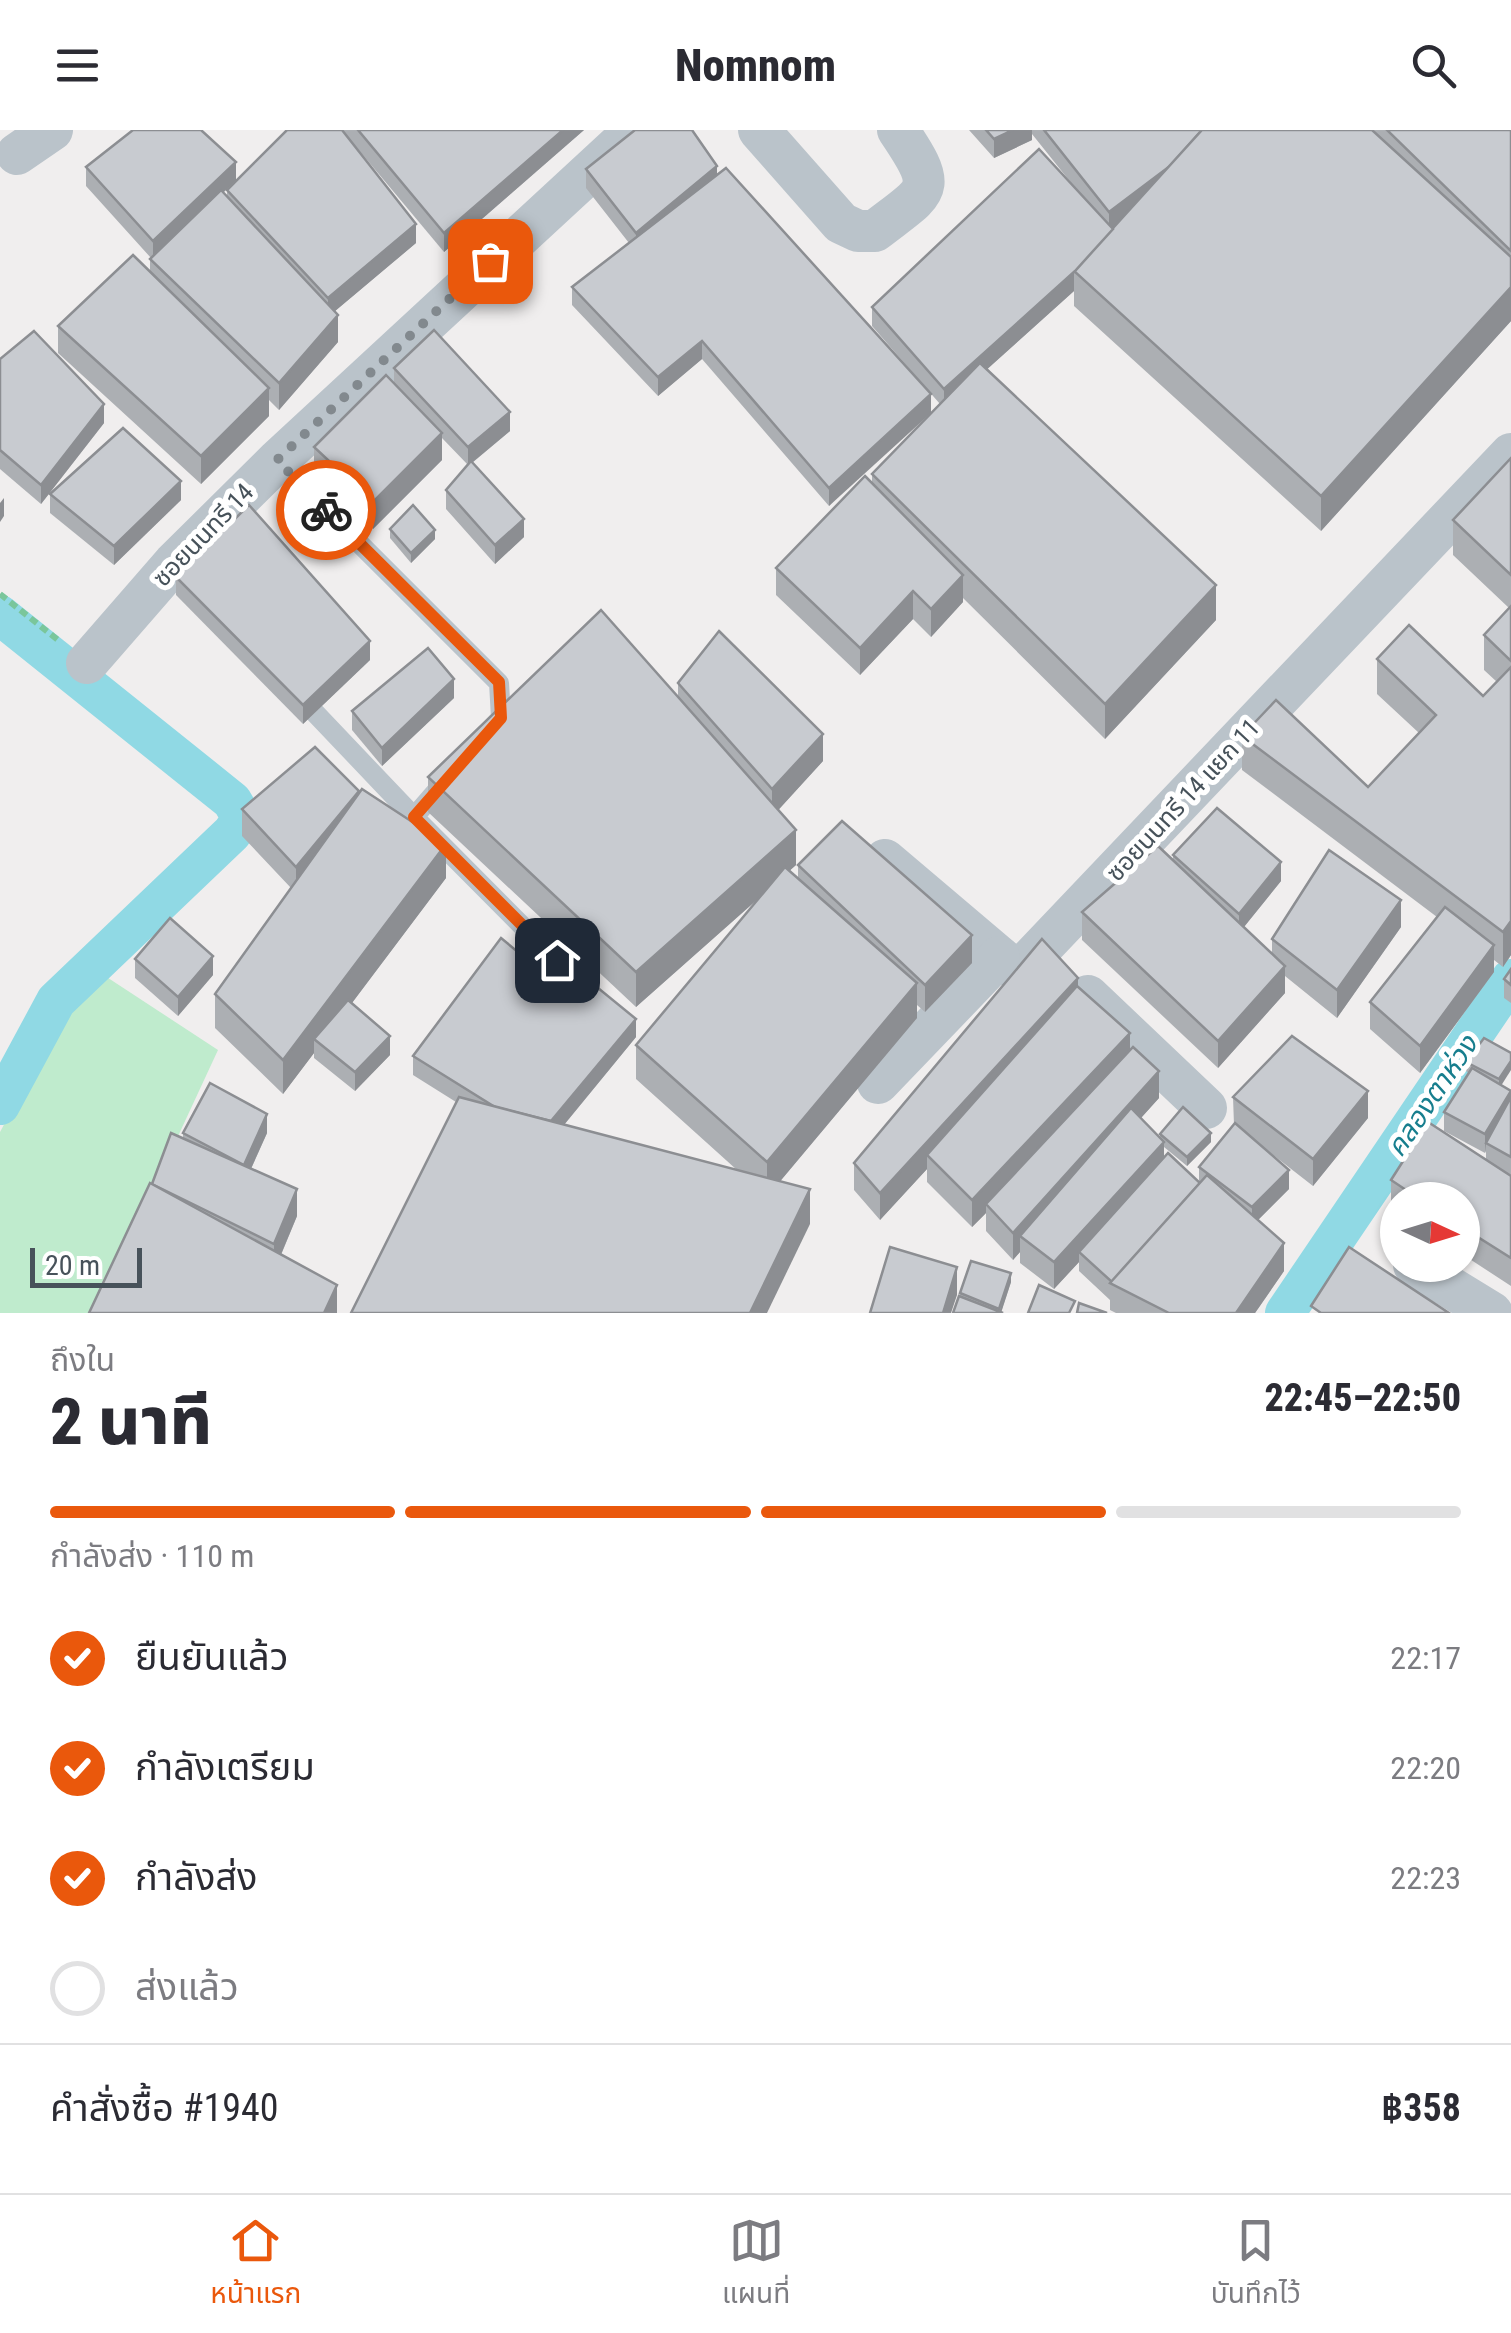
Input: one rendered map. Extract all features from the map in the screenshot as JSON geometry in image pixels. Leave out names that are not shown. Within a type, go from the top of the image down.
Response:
[{"type":"street","points":[[17,154],[52,130]]},
{"type":"street","name":"ซอยนนทรี 14","points":[[87,663],[180,570],[277,460],[635,130]]},
{"type":"street","points":[[759,130],[842,223],[858,231],[875,231],[919,197],[925,182],[923,166],[898,130]]},
{"type":"street","name":"ซอยนนทรี 14 แยก 11","points":[[878,1082],[1020,954],[1511,454]]},
{"type":"street","points":[[878,854],[1020,954],[1206,1108]]},
{"type":"street","points":[[1441,1282],[1492,1313]]},
{"type":"lane","points":[[277,460],[499,682],[501,718],[414,817]]},
{"type":"lane","points":[[282,678],[557,960]]},
{"type":"path","points":[[0,594],[87,663]]},
{"type":"green space","points":[[99,972],[218,1050],[96,1313],[0,1313],[0,1132],[76,993]]},
{"type":"building","points":[[133,130],[201,130],[236,162],[153,241],[86,167]]},
{"type":"building","points":[[287,130],[342,130],[416,224],[328,298],[227,190]]},
{"type":"building","points":[[358,130],[563,130],[444,233]]},
{"type":"building","points":[[635,130],[692,130],[717,166],[636,233],[586,169]]},
{"type":"building","points":[[986,130],[1013,130],[994,139]]},
{"type":"building","points":[[1044,130],[1202,130],[1170,166],[1109,212]]},
{"type":"building","points":[[1202,130],[1372,130],[1511,257],[1511,287],[1321,496],[1074,271]]},
{"type":"building","points":[[1387,130],[1511,130],[1511,251]]},
{"type":"building","points":[[1039,149],[1113,229],[1075,271],[944,389],[872,307]]},
{"type":"building","points":[[726,168],[931,394],[829,488],[702,341],[658,377],[572,287]]},
{"type":"building","points":[[221,190],[338,315],[279,383],[150,259]]},
{"type":"building","points":[[133,255],[269,388],[201,456],[58,326]]},
{"type":"building","points":[[434,330],[510,412],[468,447],[394,368]]},
{"type":"building","points":[[34,331],[104,404],[41,485],[0,450],[0,359]]},
{"type":"building","points":[[980,363],[1216,585],[1105,704],[872,474]]},
{"type":"building","points":[[386,375],[442,433],[373,502],[314,447]]},
{"type":"building","points":[[123,428],[181,481],[114,546],[50,494]]},
{"type":"building","points":[[1511,458],[1511,575],[1453,520]]},
{"type":"building","points":[[471,461],[524,519],[495,545],[446,490]]},
{"type":"building","points":[[865,476],[963,575],[931,609],[913,591],[860,648],[776,568]]},
{"type":"building","points":[[249,505],[370,641],[303,705],[176,577]]},
{"type":"building","points":[[413,505],[435,530],[411,553],[390,529]]},
{"type":"building","points":[[1511,606],[1511,661],[1484,635]]},
{"type":"building","points":[[601,610],[796,830],[636,972],[428,777]]},
{"type":"building","points":[[1409,625],[1483,696],[1511,667],[1511,921],[1503,932],[1242,736],[1276,700],[1368,787],[1436,715],[1377,659]]},
{"type":"building","points":[[719,631],[823,734],[772,789],[678,683]]},
{"type":"building","points":[[428,648],[454,679],[382,748],[352,711]]},
{"type":"building","points":[[315,747],[359,791],[296,867],[242,809]]},
{"type":"building","points":[[362,789],[446,844],[283,1060],[215,994]]},
{"type":"building","points":[[1217,808],[1281,862],[1239,914],[1173,855]]},
{"type":"building","points":[[842,821],[972,935],[925,985],[798,865]]},
{"type":"building","points":[[1158,846],[1285,966],[1218,1041],[1082,912]]},
{"type":"building","points":[[1329,850],[1401,900],[1337,990],[1272,939]]},
{"type":"building","points":[[785,867],[917,983],[767,1162],[636,1045]]},
{"type":"building","points":[[1445,907],[1494,945],[1420,1046],[1370,1002]]},
{"type":"building","points":[[170,918],[213,956],[178,997],[135,959]]},
{"type":"building","points":[[501,938],[530,962],[543,943],[636,1019],[551,1121],[495,1107],[413,1056]]},
{"type":"building","points":[[1042,939],[1078,978],[880,1193],[854,1163]]},
{"type":"building","points":[[1077,986],[1130,1033],[972,1200],[927,1155]]},
{"type":"building","points":[[348,1000],[390,1036],[355,1072],[314,1039]]},
{"type":"building","points":[[1292,1036],[1368,1091],[1313,1159],[1233,1097]]},
{"type":"building","points":[[1484,1038],[1511,1053],[1511,1061],[1499,1079],[1466,1062]]},
{"type":"building","points":[[1133,1047],[1159,1071],[1013,1233],[986,1204]]},
{"type":"building","points":[[1472,1068],[1511,1091],[1485,1134],[1444,1112]]},
{"type":"building","points":[[210,1083],[267,1114],[244,1165],[183,1133]]},
{"type":"building","points":[[459,1097],[810,1189],[750,1313],[351,1313]]},
{"type":"building","points":[[1511,1097],[1511,1157],[1486,1143]]},
{"type":"building","points":[[1183,1107],[1211,1133],[1187,1157],[1160,1134]]},
{"type":"building","points":[[1131,1108],[1164,1142],[1054,1262],[1020,1236]]},
{"type":"building","points":[[1428,1122],[1511,1176],[1511,1258],[1480,1238],[1480,1182],[1391,1180]]},
{"type":"building","points":[[1235,1123],[1289,1170],[1252,1207],[1199,1167]]},
{"type":"building","points":[[171,1133],[297,1189],[274,1244],[152,1184]]},
{"type":"building","points":[[1168,1153],[1200,1183],[1112,1282],[1079,1252]]},
{"type":"building","points":[[1207,1175],[1284,1243],[1236,1313],[1169,1313],[1110,1283]]},
{"type":"building","points":[[150,1183],[337,1285],[324,1313],[89,1313]]},
{"type":"building","points":[[890,1247],[957,1267],[943,1313],[870,1313]]},
{"type":"building","points":[[1349,1247],[1380,1267],[1380,1282],[1402,1282],[1449,1313],[1321,1313],[1311,1306]]},
{"type":"building","points":[[971,1261],[1011,1273],[999,1309],[960,1293]]},
{"type":"building","points":[[1039,1285],[1075,1301],[1069,1313],[1028,1313]]},
{"type":"building","points":[[959,1296],[1003,1313],[953,1313]]},
{"type":"building","points":[[1079,1303],[1107,1313],[1077,1313]]},
{"type":"waterway","points":[[0,615],[232,801],[242,818],[232,833],[56,1001],[0,1105]]},
{"type":"waterway","name":"คลองตาห่วง","points":[[1285,1313],[1511,979]]},
{"type":"way so far","points":[[326,510],[277,460],[490,261]]},
{"type":"route","points":[[326,510],[499,682],[501,718],[414,817],[557,960]]}]
